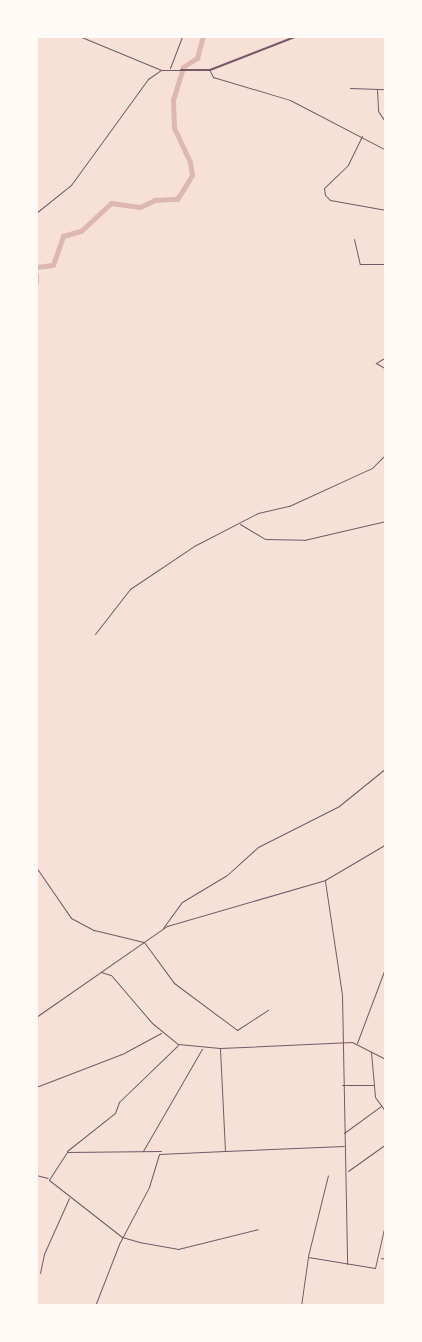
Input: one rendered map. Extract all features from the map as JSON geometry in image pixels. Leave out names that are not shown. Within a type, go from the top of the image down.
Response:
[{"type":"street","points":[[78,36],[161,70],[210,70],[297,36]]},
{"type":"street","points":[[169,70],[182,36]]},
{"type":"street","points":[[36,213],[70,185],[138,92],[161,70]]},
{"type":"street","points":[[210,70],[213,77],[290,100],[362,135],[386,150]]},
{"type":"street","points":[[350,88],[386,89]]},
{"type":"street","points":[[377,89],[378,110],[386,123]]},
{"type":"street","points":[[362,135],[348,165],[324,188],[325,195],[330,200],[386,210]]},
{"type":"street","points":[[354,239],[360,264],[386,264]]},
{"type":"street","points":[[386,357],[376,363],[386,369]]},
{"type":"street","points":[[96,634],[122,597],[144,577],[240,524],[370,469],[386,454]]},
{"type":"street","points":[[240,524],[265,539],[304,540],[386,521]]},
{"type":"street","points":[[36,1017],[162,929],[182,902],[227,876],[258,847],[339,806],[386,768]]},
{"type":"street","points":[[162,929],[325,880],[386,845]]},
{"type":"street","points":[[36,867],[60,908],[75,922],[144,942],[174,983],[237,1030],[268,1010]]},
{"type":"street","points":[[325,880],[341,978],[340,1043],[344,1146],[347,1172],[347,1264]]},
{"type":"street","points":[[357,1043],[386,966]]},
{"type":"street","points":[[101,972],[111,975],[162,1033],[178,1044],[202,1048],[220,1048],[357,1043],[386,1059]]},
{"type":"street","points":[[36,1087],[124,1053],[162,1033]]},
{"type":"street","points":[[49,1178],[67,1152],[115,1112],[119,1102],[178,1044]]},
{"type":"street","points":[[143,1152],[202,1048]]},
{"type":"street","points":[[220,1048],[225,1150]]},
{"type":"street","points":[[371,1052],[374,1084],[381,1106],[386,1112]]},
{"type":"street","points":[[342,1085],[374,1084]]},
{"type":"street","points":[[344,1133],[381,1106]]},
{"type":"street","points":[[347,1172],[385,1145],[386,1149]]},
{"type":"street","points":[[67,1152],[143,1152],[344,1146]]},
{"type":"street","points":[[95,1306],[122,1237],[149,1187],[162,1151]]},
{"type":"street","points":[[36,1175],[49,1178],[70,1198],[122,1237],[178,1249],[258,1229]]},
{"type":"street","points":[[300,1306],[308,1257],[328,1175]]},
{"type":"street","points":[[40,1273],[44,1254],[70,1198]]},
{"type":"street","points":[[308,1257],[375,1268],[380,1258],[386,1220]]},
{"type":"street","points":[[380,1258],[386,1259]]},
{"type":"waterway","points":[[36,267],[53,265],[63,236],[81,231],[111,203],[140,207],[155,200],[177,199],[192,175],[190,162],[174,128],[173,100],[183,67],[197,58],[203,36]]},
{"type":"waterway","points":[[36,275],[36,282]]}]
